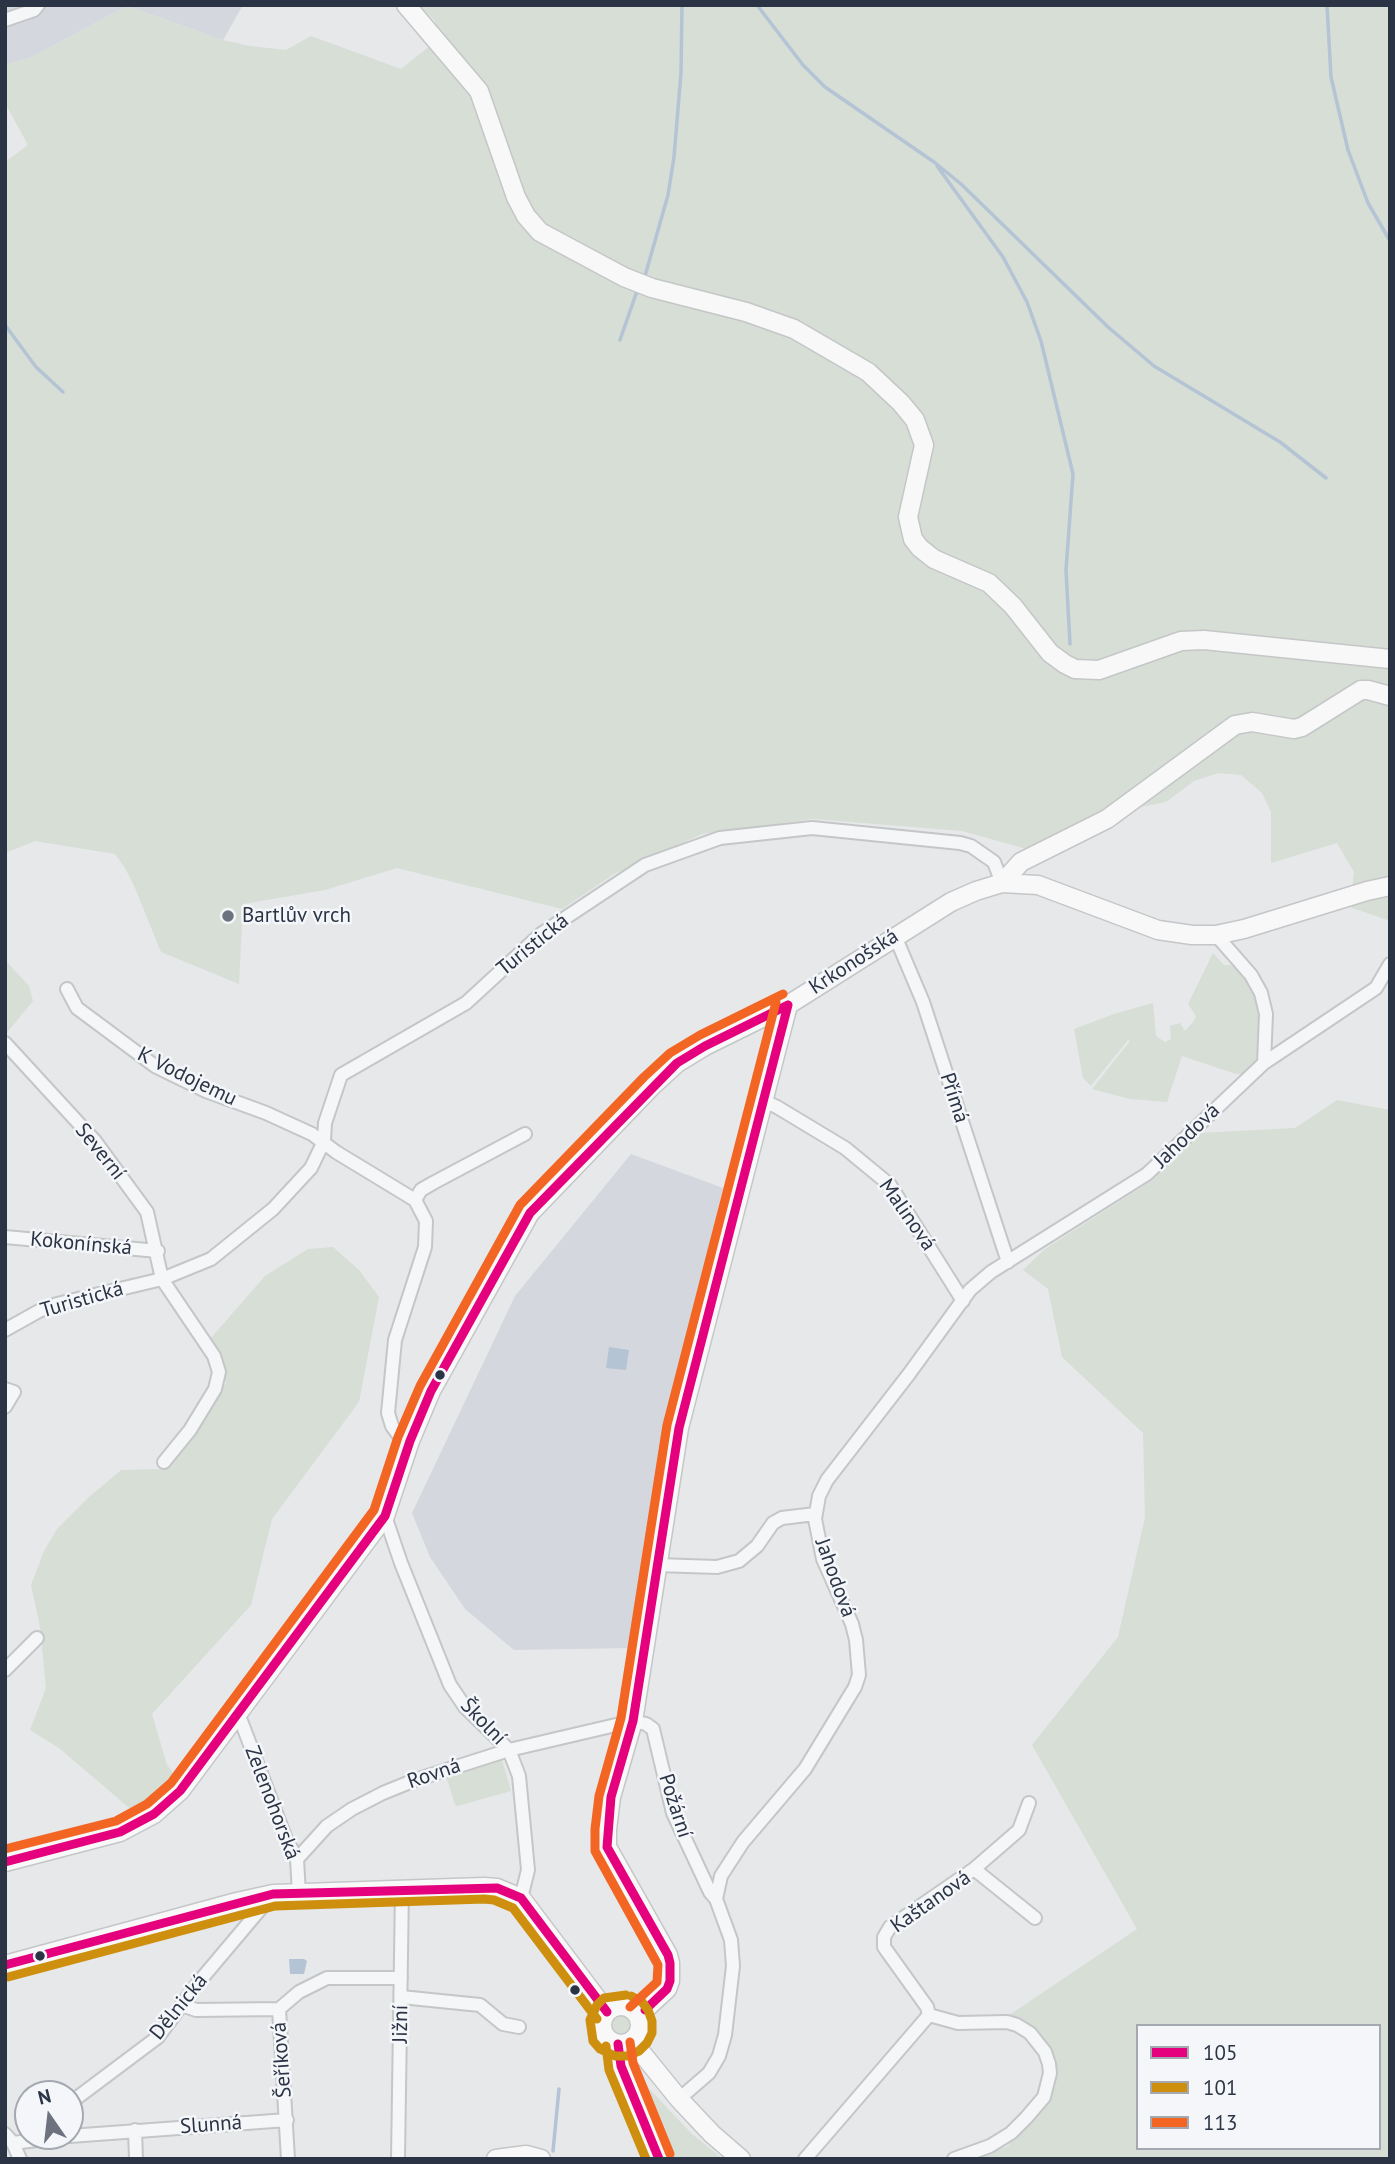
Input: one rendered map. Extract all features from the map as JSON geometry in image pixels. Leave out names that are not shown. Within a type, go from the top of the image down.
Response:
[{"type":"street","points":[[5,20],[34,10],[38,5]]},
{"type":"street","points":[[406,5],[479,91],[516,197],[526,216],[540,232],[652,289],[746,312],[794,328],[868,372],[893,395],[915,420],[924,445],[908,517],[913,539],[934,559],[989,583],[1013,606],[1050,653],[1065,664],[1075,668],[1099,670],[1181,641],[1204,640],[1390,659]]},
{"type":"street","points":[[1002,883],[1021,862],[1107,819],[1235,725],[1252,722],[1294,729],[1303,727],[1361,690],[1390,696]]},
{"type":"street","name":"Turistická","points":[[5,1330],[57,1304],[162,1279],[211,1259],[273,1209],[311,1168],[324,1141],[325,1123],[341,1075],[466,1003],[541,933],[645,865],[720,838],[812,828],[971,846],[994,862],[1002,883]]},
{"type":"street","name":"Krkonošská","points":[[5,1862],[120,1832],[154,1814],[180,1791],[385,1516],[410,1441],[431,1391],[530,1213],[677,1063],[788,1005],[951,902],[1002,883],[1020,882],[1047,887],[1158,930],[1192,935],[1216,935],[1244,929],[1390,886]]},
{"type":"street","points":[[1216,935],[1251,975],[1261,993],[1266,1014],[1264,1063]]},
{"type":"street","name":"Přímá","points":[[895,936],[923,1002],[1008,1262]]},
{"type":"street","name":"Jahodová","points":[[716,1899],[721,1877],[728,1865],[743,1842],[805,1769],[855,1687],[859,1675],[852,1623],[823,1559],[815,1514],[819,1496],[827,1480],[970,1290],[991,1272],[1147,1174],[1264,1063],[1376,988],[1390,964]]},
{"type":"street","name":"K Vodojemu","points":[[67,989],[77,1008],[155,1066],[206,1091],[278,1119],[324,1141],[336,1152],[415,1200]]},
{"type":"street","points":[[638,2016],[661,1996],[670,1980],[671,1972],[668,1955],[607,1847],[611,1797],[633,1721],[684,1402],[788,1005]]},
{"type":"street","name":"Severní","points":[[5,1043],[95,1141],[147,1212],[158,1251],[162,1279]]},
{"type":"street","name":"Malinová","points":[[764,1101],[845,1149],[890,1185],[963,1301]]},
{"type":"street","points":[[410,1441],[400,1437],[392,1426],[388,1413],[395,1340],[425,1247],[426,1221],[415,1200],[421,1191],[433,1183],[525,1134]]},
{"type":"street","name":"Kokonínská","points":[[5,1237],[158,1251]]},
{"type":"street","points":[[162,1279],[214,1356],[219,1372],[215,1389],[190,1430],[164,1462]]},
{"type":"street","points":[[5,1389],[13,1392],[5,1407]]},
{"type":"street","points":[[657,1565],[717,1567],[739,1561],[758,1546],[773,1523],[782,1518],[815,1514]]},
{"type":"street","name":"Školní","points":[[385,1516],[401,1563],[455,1694],[509,1750],[519,1776],[528,1870],[521,1898]]},
{"type":"street","points":[[5,1670],[37,1638]]},
{"type":"street","name":"Zelenohorská","points":[[238,1713],[286,1839],[297,1858],[299,1894]]},
{"type":"street","name":"Požární","points":[[633,1721],[653,1729],[673,1813],[704,1881],[716,1899]]},
{"type":"street","name":"Rovná","points":[[297,1858],[327,1826],[383,1793],[509,1750],[633,1721]]},
{"type":"street","points":[[974,1869],[1019,1830],[1028,1803]]},
{"type":"street","name":"Kaštanová","points":[[929,2015],[928,2007],[884,1947],[884,1937],[890,1927],[974,1869],[1035,1918]]},
{"type":"street","points":[[5,1965],[237,1902],[273,1895],[402,1888],[497,1888],[521,1898],[607,2012]]},
{"type":"street","name":"Jižní","points":[[398,2159],[402,1888]]},
{"type":"street","name":"Dělnická","points":[[84,2093],[158,2037],[273,1895]]},
{"type":"street","points":[[679,2099],[709,2073],[719,2056],[725,2035],[733,1966],[731,1940],[716,1899]]},
{"type":"street","name":"Šeříková","points":[[289,2159],[279,2009],[299,1992],[327,1978],[401,1978]]},
{"type":"street","points":[[401,1997],[480,2005],[503,2024],[519,2027]]},
{"type":"street","points":[[182,2005],[196,2010],[279,2009]]},
{"type":"street","points":[[659,2159],[621,2066],[625,2043],[640,2030],[638,2016],[626,2007],[616,2007],[603,2017],[601,2028],[607,2039],[625,2043],[712,2134],[741,2159]]},
{"type":"street","points":[[805,2159],[929,2015],[958,2023],[1007,2022],[1017,2025],[1030,2034],[1045,2052],[1050,2073],[1044,2097],[1011,2133],[990,2146],[954,2159]]},
{"type":"street","name":"Slunná","points":[[84,2133],[287,2120]]},
{"type":"street","points":[[135,2130],[136,2159]]},
{"type":"street","points":[[8,2142],[19,2159]]},
{"type":"street","points":[[503,2158],[526,2155],[541,2159]]},
{"type":"shaded area","points":[[5,5],[243,5],[223,40],[127,6],[32,57],[5,65]]},
{"type":"shaded area","points":[[419,5],[1390,5],[1390,921],[1350,907],[1354,872],[1337,843],[1271,863],[1271,812],[1262,793],[1241,775],[1218,773],[1194,781],[1166,802],[1106,814],[1030,850],[962,831],[813,819],[702,834],[614,874],[562,909],[397,868],[325,890],[243,904],[239,984],[161,952],[135,888],[115,854],[35,841],[5,853],[5,162],[28,145],[5,103],[5,65],[32,57],[127,6],[223,40],[250,46],[286,50],[311,36],[401,69],[431,45],[435,21]]},
{"type":"shaded area","points":[[1213,953],[1224,965],[1232,965],[1248,980],[1261,1007],[1258,1058],[1245,1074],[1236,1074],[1182,1056],[1167,1102],[1130,1099],[1092,1089],[1130,1041],[1128,1040],[1091,1086],[1083,1078],[1074,1029],[1153,1003],[1156,1036],[1165,1042],[1171,1039],[1170,1026],[1180,1023],[1185,1031],[1196,1016],[1188,1004]]},
{"type":"shaded area","points":[[5,960],[29,986],[33,1001],[5,1035]]},
{"type":"shaded area","points":[[1337,1100],[1390,1110],[1390,2159],[967,2159],[1008,2146],[1046,2100],[1049,2048],[1005,2018],[1137,1929],[1032,1745],[1118,1637],[1145,1517],[1143,1433],[1062,1357],[1048,1289],[1023,1270],[1045,1249],[1153,1180],[1199,1133],[1295,1128]]},
{"type":"shaded area","points":[[631,1154],[723,1188],[673,1394],[630,1648],[514,1650],[465,1609],[430,1557],[412,1513],[515,1296]]},
{"type":"shaded area","points":[[333,1247],[359,1270],[379,1297],[359,1402],[272,1519],[251,1605],[152,1714],[167,1765],[178,1779],[160,1800],[134,1812],[59,1748],[30,1730],[46,1688],[40,1627],[31,1585],[44,1551],[57,1529],[89,1497],[121,1470],[167,1469],[226,1383],[211,1338],[265,1276],[308,1249]]},
{"type":"shaded area","points":[[502,1760],[511,1791],[455,1805],[446,1776]]},
{"type":"shaded area","points":[[622,2015],[630,2018],[633,2026],[630,2034],[622,2037],[614,2034],[611,2026],[614,2018]]},
{"type":"shaded area","points":[[638,2077],[692,2134],[723,2159],[670,2159],[661,2124]]},
{"type":"water","points":[[609,1347],[629,1350],[626,1370],[606,1368]]},
{"type":"water","points":[[289,1959],[307,1961],[304,1974],[290,1974]]},
{"type":"waterway","points":[[645,276],[668,195],[674,157],[681,73],[682,5]]},
{"type":"waterway","points":[[757,5],[803,65],[825,87],[934,162],[961,184],[1108,327],[1154,366],[1280,442],[1326,478]]},
{"type":"waterway","points":[[1327,5],[1331,77],[1348,150],[1368,203],[1390,241]]},
{"type":"waterway","points":[[937,166],[1003,257],[1027,302],[1041,341],[1073,474],[1066,570],[1070,644]]},
{"type":"waterway","points":[[620,340],[637,291]]},
{"type":"waterway","points":[[5,325],[36,367],[63,392]]},
{"type":"waterway","points":[[553,2151],[559,2089]]},
{"type":"transit line","name":"113","points":[[5,1849],[116,1821],[147,1804],[171,1783],[374,1510],[398,1437],[420,1386],[520,1205],[670,1053],[783,994]]},
{"type":"transit line","name":"113","points":[[630,2007],[657,1982],[658,1965],[595,1851],[599,1796],[621,1718],[667,1425],[776,1002]]},
{"type":"transit line","name":"105","points":[[5,1862],[120,1832],[154,1814],[180,1791],[385,1516],[410,1441],[431,1391],[530,1213],[677,1063],[788,1005]]},
{"type":"transit line","name":"105","points":[[645,2010],[667,1989],[670,1963],[607,1847],[611,1797],[633,1721],[679,1428],[788,1005]]},
{"type":"transit line","name":"105","points":[[5,1965],[273,1894],[497,1888],[521,1898],[607,2012]]},
{"type":"transit line","name":"101","points":[[8,1977],[275,1906],[484,1899],[513,1908],[597,2019]]},
{"type":"transit line","name":"101","points":[[626,1995],[604,1998],[597,2005],[590,2020],[593,2041],[600,2049],[615,2056],[627,2056],[639,2051],[652,2033],[648,2010],[642,2002],[631,1996]]},
{"type":"transit line","name":"113","points":[[630,2042],[633,2063],[670,2154]]},
{"type":"transit line","name":"105","points":[[618,2044],[621,2066],[659,2159]]},
{"type":"transit line","name":"101","points":[[606,2046],[609,2070],[646,2159]]},
{"type":"place","name":"Bartlův vrch","points":[[228,916]]}]
